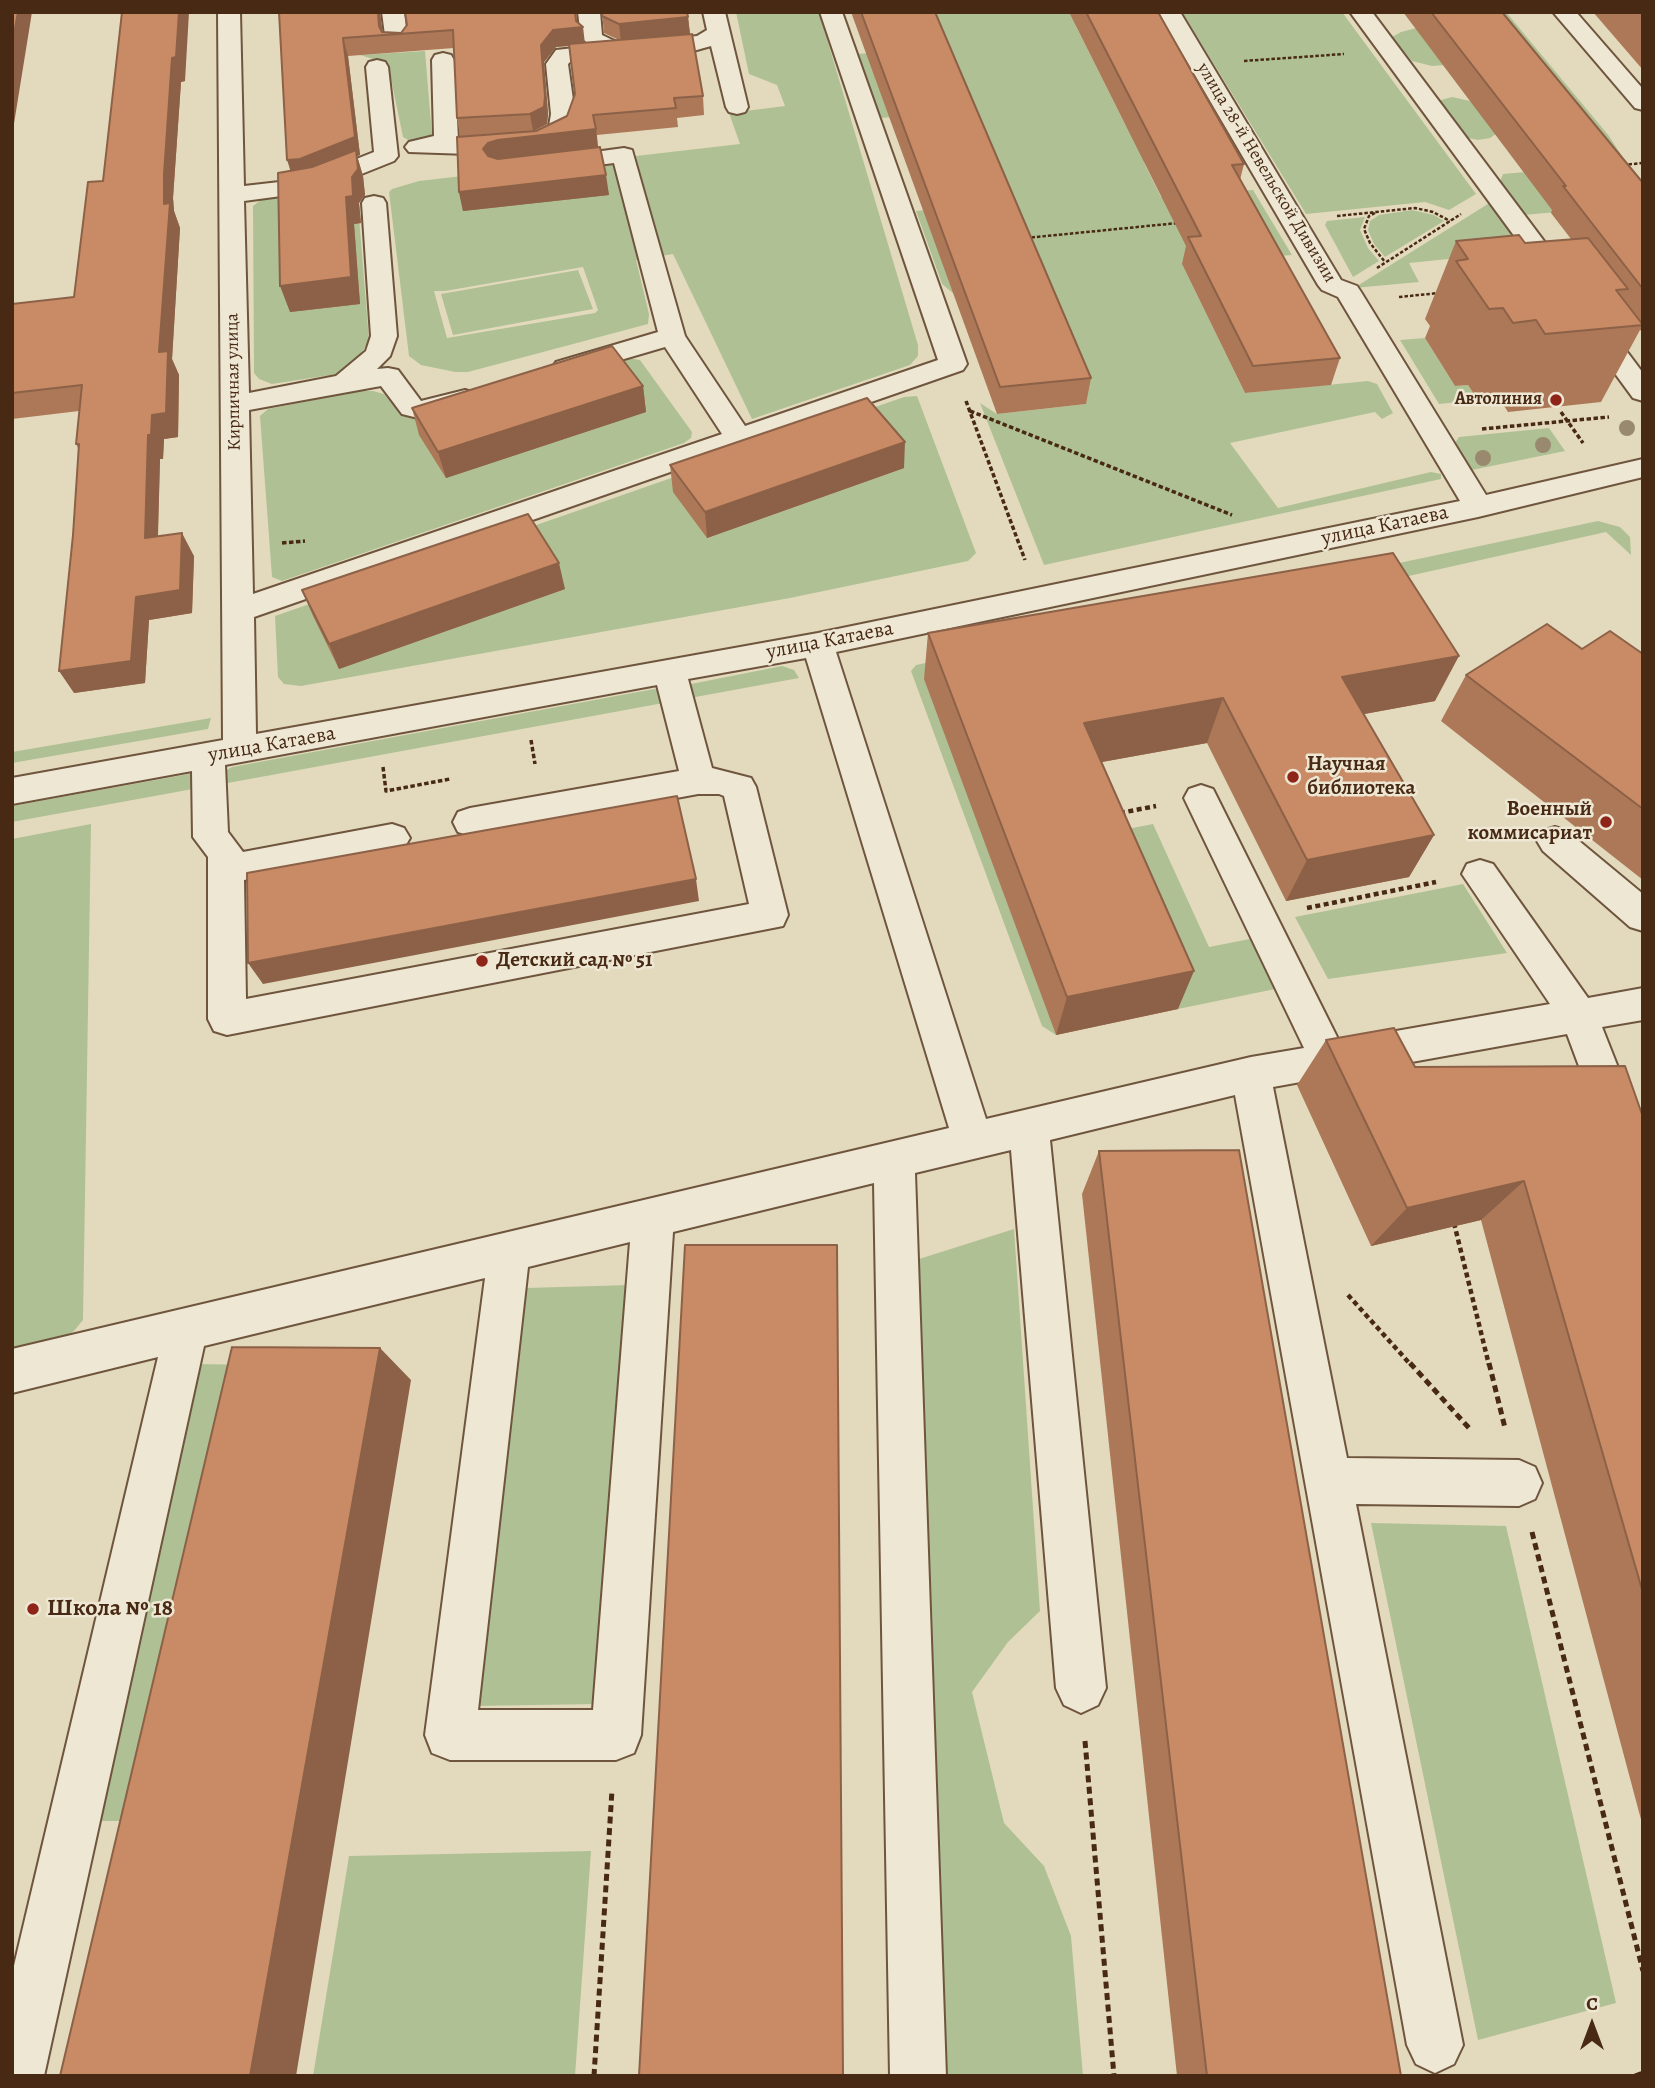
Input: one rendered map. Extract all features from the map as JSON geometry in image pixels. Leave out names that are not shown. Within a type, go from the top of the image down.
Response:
[{"type":"street","name":"Кирпичная улица","points":[[226,869],[226,853],[211,837],[224,754],[239,610],[229,12]]},
{"type":"street","points":[[393,12],[397,43]]},
{"type":"street","points":[[589,12],[592,38],[618,51]]},
{"type":"street","points":[[239,610],[953,364],[831,12]]},
{"type":"street","name":"улица 28-й Невельской Дивизии","points":[[1169,12],[1332,285],[1348,292],[1478,507]]},
{"type":"street","points":[[1361,12],[1643,392]]},
{"type":"street","points":[[1564,12],[1643,103]]},
{"type":"street","points":[[387,151],[435,145],[469,147],[539,141],[560,130],[563,114],[559,59],[564,55],[686,46],[705,41],[717,22]]},
{"type":"street","points":[[717,22],[737,107]]},
{"type":"street","points":[[435,145],[446,140],[443,60]]},
{"type":"street","points":[[231,195],[310,186],[386,156],[377,67]]},
{"type":"street","points":[[522,167],[624,155],[672,336],[739,438]]},
{"type":"street","points":[[345,383],[376,356],[384,336],[374,203]]},
{"type":"street","points":[[542,375],[672,336]]},
{"type":"street","points":[[234,404],[388,376],[412,408],[426,411],[491,391]]},
{"type":"street","name":"улица Катаева","points":[[12,791],[818,644],[1478,507],[1643,468]]},
{"type":"street","points":[[818,644],[973,1141]]},
{"type":"street","points":[[670,671],[698,781]]},
{"type":"street","points":[[392,838],[226,869],[227,1019],[770,915],[739,787],[719,781],[698,781],[470,822]]},
{"type":"street","points":[[1201,798],[1329,1060]]},
{"type":"street","points":[[1555,841],[1643,916]]},
{"type":"street","points":[[1480,874],[1578,1016],[1643,1184]]},
{"type":"street","points":[[12,1371],[1251,1074],[1643,1004]]},
{"type":"street","points":[[1251,1074],[1435,2045]]},
{"type":"street","points":[[1028,1127],[1081,1688]]},
{"type":"street","points":[[894,1159],[918,2076]]},
{"type":"street","points":[[509,1251],[450,1735],[615,1735],[653,1217]]},
{"type":"street","points":[[16,2076],[186,1330]]},
{"type":"street","points":[[1328,1481],[1519,1483]]},
{"type":"path","points":[[1199,65],[1390,51]]},
{"type":"path","points":[[1618,165],[1643,163]]},
{"type":"path","points":[[1348,292],[1352,284],[1495,192]]},
{"type":"path","points":[[1335,216],[1423,209],[1450,221]]},
{"type":"path","points":[[1382,211],[1369,216],[1364,229],[1370,243],[1385,262]]},
{"type":"path","points":[[1024,238],[1190,222]]},
{"type":"path","points":[[953,364],[1026,562]]},
{"type":"path","points":[[970,411],[1234,516]]},
{"type":"path","points":[[1561,412],[1588,450]]},
{"type":"path","points":[[1470,430],[1618,416]]},
{"type":"path","points":[[523,766],[537,763],[530,736]]},
{"type":"path","points":[[384,771],[386,791],[454,778]]},
{"type":"path","points":[[1108,815],[1133,811]]},
{"type":"path","points":[[1258,917],[1480,874]]},
{"type":"path","points":[[1343,1291],[1519,1483]]},
{"type":"path","points":[[1081,1688],[1114,2076]]},
{"type":"path","points":[[594,2076],[615,1735]]},
{"type":"path","points":[[1635,2076],[1643,2073]]},
{"type":"green space","points":[[736,12],[819,12],[918,345],[918,356],[910,365],[752,419],[673,254],[636,260],[649,314],[648,324],[468,372],[421,365],[409,356],[389,192],[392,189],[419,181],[740,144],[729,113],[785,106],[777,85],[749,74]],"holes":[[[583,267],[598,310],[595,313],[447,338],[434,291]]]},
{"type":"green space","points":[[922,12],[1079,12],[1076,26],[1126,126],[1136,125],[1145,165],[1161,197],[1253,190],[1292,255],[1182,264],[1245,393],[1368,381],[1377,384],[1393,413],[1382,419],[1375,412],[1230,443],[1278,508],[1431,472],[1441,474],[1441,479],[1044,565],[980,403],[997,414],[1086,404],[942,284],[916,211],[1002,203],[964,111],[881,118],[857,54],[937,48]]},
{"type":"green space","points":[[1182,12],[1342,12],[1476,194],[1449,210],[1425,202],[1306,214]]},
{"type":"green space","points":[[1477,12],[1506,12],[1609,136],[1633,173],[1626,206],[1523,215],[1499,184],[1503,174],[1592,166],[1502,61],[1432,66],[1412,61],[1392,37],[1401,32]]},
{"type":"green space","points":[[425,51],[432,136],[427,140],[410,141],[403,137],[390,74],[383,62],[360,55]]},
{"type":"green space","points":[[1452,97],[1479,103],[1500,131],[1490,138],[1478,140],[1463,137],[1439,104],[1441,100]]},
{"type":"green space","points":[[341,189],[357,192],[369,340],[358,359],[337,374],[272,384],[259,379],[254,373],[253,206],[262,199]]},
{"type":"green space","points":[[1491,202],[1543,271],[1478,256],[1409,263],[1419,282],[1354,288]]},
{"type":"green space","points":[[1412,210],[1434,215],[1444,221],[1385,257],[1374,244],[1368,230],[1370,221],[1379,215]]},
{"type":"green space","points":[[1365,217],[1360,230],[1368,248],[1379,261],[1353,277],[1325,225],[1327,221]]},
{"type":"green space","points":[[578,270],[593,309],[453,335],[441,294]]},
{"type":"green space","points":[[1425,338],[1455,386],[1468,385],[1478,400],[1439,404],[1400,340]]},
{"type":"green space","points":[[629,358],[640,360],[692,432],[691,438],[684,443],[282,581],[272,577],[260,416],[268,409],[359,391],[373,391],[384,394],[400,413],[411,415]]},
{"type":"green space","points":[[917,396],[976,553],[968,561],[790,598],[301,686],[284,684],[278,677],[275,616],[904,397]]},
{"type":"green space","points":[[1549,428],[1565,451],[1472,470],[1455,443],[1459,437]]},
{"type":"green space","points":[[1598,521],[1620,527],[1630,537],[1631,555],[1606,532],[925,679],[1056,1035],[1042,1026],[911,671],[916,665]]},
{"type":"green space","points":[[782,666],[794,670],[799,678],[690,698],[688,689],[691,684]]},
{"type":"green space","points":[[654,689],[661,690],[669,702],[217,785],[225,771],[232,767]]},
{"type":"green space","points":[[211,718],[208,729],[12,763],[12,752]]},
{"type":"green space","points":[[200,772],[204,787],[12,822],[12,806]]},
{"type":"green space","points":[[91,824],[83,1320],[63,1339],[12,1351],[12,839]]},
{"type":"green space","points":[[1153,824],[1209,947],[1255,938],[1280,988],[1178,1009],[1102,834]]},
{"type":"green space","points":[[1463,884],[1507,953],[1328,979],[1295,917]]},
{"type":"green space","points":[[1014,1229],[1040,1611],[1008,1642],[972,1692],[1004,1823],[1044,1866],[1071,1936],[1083,2076],[946,2076],[919,1259]]},
{"type":"green space","points":[[630,1285],[600,1704],[472,1706],[525,1288]]},
{"type":"green space","points":[[194,1364],[263,1365],[160,1821],[89,1821]]},
{"type":"green space","points":[[1371,1523],[1506,1526],[1616,2003],[1478,2040]]},
{"type":"green space","points":[[591,1851],[575,2076],[313,2076],[349,1856]]},
{"type":"building","points":[[12,12],[18,12],[12,45]]},
{"type":"building","points":[[122,12],[179,12],[176,57],[172,58],[164,174],[164,204],[170,203],[159,352],[168,351],[166,413],[152,415],[151,435],[148,435],[145,538],[182,533],[180,590],[136,597],[131,661],[59,671],[73,535],[79,444],[76,444],[82,385],[12,393],[12,304],[74,297],[88,182],[103,181]]},
{"type":"building","points":[[279,12],[378,12],[382,32],[401,33],[407,25],[405,12],[575,12],[576,21],[583,27],[553,30],[541,45],[544,107],[530,114],[457,118],[453,30],[343,38],[355,137],[300,159],[287,160]]},
{"type":"building","points":[[602,12],[687,12],[688,17],[619,24],[602,16]]},
{"type":"building","points":[[861,12],[935,12],[1091,378],[1000,387]]},
{"type":"building","points":[[1086,12],[1158,12],[1244,164],[1232,165],[1340,358],[1253,366],[1188,237],[1201,236]]},
{"type":"building","points":[[1431,12],[1502,12],[1643,183],[1643,289],[1563,186],[1566,186]]},
{"type":"building","points":[[692,34],[703,96],[674,98],[676,108],[593,115],[596,129],[498,140],[488,143],[483,149],[488,156],[498,159],[600,147],[606,175],[459,192],[457,137],[536,131],[567,116],[575,94],[569,44]]},
{"type":"building","points":[[356,150],[358,169],[352,177],[353,196],[346,197],[351,277],[280,286],[278,173],[312,167]]},
{"type":"building","points":[[1519,235],[1525,243],[1588,238],[1628,289],[1616,290],[1643,325],[1545,334],[1536,320],[1513,323],[1503,308],[1489,309],[1456,261],[1468,259],[1456,241]]},
{"type":"building","points":[[612,346],[643,386],[438,452],[412,408]]},
{"type":"building","points":[[867,398],[905,442],[705,512],[670,465]]},
{"type":"building","points":[[528,514],[559,563],[329,644],[302,590]]},
{"type":"building","points":[[1393,553],[1459,656],[1342,677],[1434,835],[1307,860],[1223,698],[1084,723],[1194,971],[1067,997],[928,633]]},
{"type":"building","points":[[1547,624],[1582,649],[1610,631],[1643,654],[1643,809],[1466,675]]},
{"type":"building","points":[[677,796],[696,879],[248,963],[247,873]]},
{"type":"building","points":[[1394,1028],[1415,1067],[1625,1066],[1643,1117],[1643,1593],[1524,1181],[1407,1208],[1326,1040]]},
{"type":"building","points":[[1239,1150],[1401,2076],[1207,2076],[1099,1151]]},
{"type":"building","points":[[685,1245],[837,1245],[843,2076],[639,2076]]},
{"type":"building","points":[[232,1347],[380,1348],[250,2076],[60,2076]]},
{"type":"place","name":"Автолиния","points":[[1556,400]]},
{"type":"place","name":"Научная библиотека","points":[[1293,777]]},
{"type":"place","name":"Военный коммисариат","points":[[1606,822]]},
{"type":"place","name":"Детский сад № 51","points":[[482,961]]},
{"type":"place","name":"Школа № 18","points":[[33,1609]]}]
